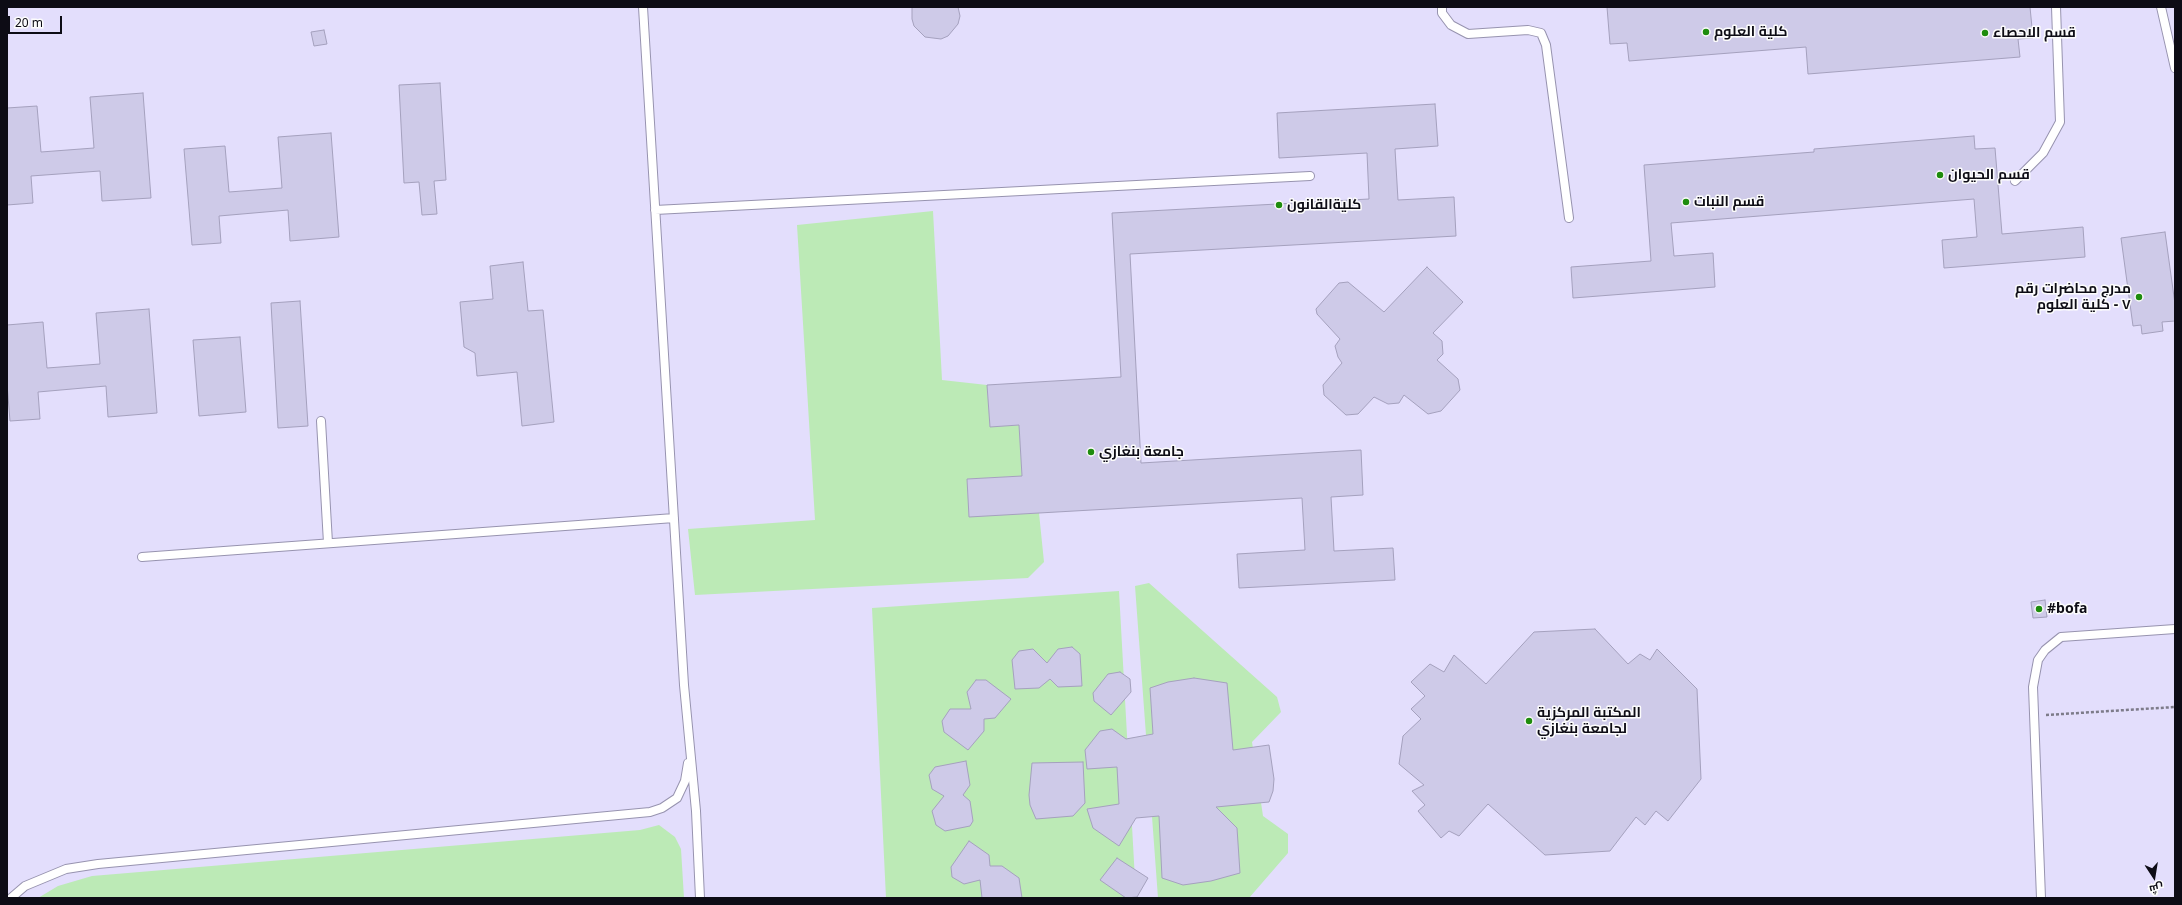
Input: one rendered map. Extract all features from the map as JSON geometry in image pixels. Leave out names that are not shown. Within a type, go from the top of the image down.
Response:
[{"type":"lane","points":[[643,7],[674,518],[689,752],[696,812],[700,898]]},
{"type":"lane","points":[[1442,7],[1442,13],[1451,26],[1468,34],[1528,30],[1541,33],[1546,45],[1569,218]]},
{"type":"lane","points":[[2015,181],[2042,153],[2060,122],[2056,7]]},
{"type":"lane","points":[[2161,7],[2175,68]]},
{"type":"lane","points":[[655,210],[1310,176]]},
{"type":"lane","points":[[321,421],[328,543]]},
{"type":"lane","points":[[142,557],[674,518]]},
{"type":"lane","points":[[2041,898],[2033,687],[2038,660],[2045,650],[2061,637],[2175,629]]},
{"type":"lane","points":[[11,898],[25,886],[66,869],[98,864],[650,812],[662,808],[677,798],[685,781],[689,752]]},
{"type":"path","points":[[2034,716],[2175,707]]},
{"type":"shaded area","name":"جامعة بنغازي","points":[[7,7],[2175,7],[2175,898],[7,898]]},
{"type":"green space","points":[[933,211],[942,380],[987,385],[990,426],[1019,425],[1022,476],[967,479],[969,516],[1039,513],[1044,562],[1028,578],[695,595],[688,529],[815,520],[797,225]]},
{"type":"green space","points":[[1149,583],[1277,697],[1281,712],[1252,742],[1263,816],[1288,834],[1288,853],[1249,898],[1158,898],[1135,586]]},
{"type":"green space","points":[[1119,591],[1136,898],[886,898],[872,608]]},
{"type":"green space","points":[[659,825],[675,837],[681,849],[684,898],[38,898],[58,886],[92,876],[640,830]]},
{"type":"building","points":[[912,7],[958,7],[960,16],[958,24],[948,36],[941,39],[925,37],[914,26],[912,19]]},
{"type":"building","points":[[1607,7],[2030,7],[2033,38],[2018,39],[2020,57],[1808,74],[1806,47],[1629,61],[1627,43],[1610,44]]},
{"type":"building","points":[[324,30],[327,44],[314,46],[311,32]]},
{"type":"building","points":[[440,83],[446,180],[434,181],[437,214],[422,215],[419,182],[404,183],[399,85]]},
{"type":"building","points":[[143,93],[151,198],[102,201],[100,171],[31,176],[33,203],[7,205],[7,108],[37,106],[41,152],[94,148],[90,97]]},
{"type":"building","points":[[1435,104],[1438,146],[1395,149],[1398,200],[1454,197],[1456,236],[1130,254],[1141,463],[1361,450],[1363,495],[1331,497],[1334,551],[1393,548],[1395,580],[1239,588],[1237,554],[1305,550],[1302,498],[969,517],[967,479],[1022,476],[1019,425],[990,427],[987,385],[1121,377],[1112,213],[1369,199],[1367,153],[1279,158],[1277,113]]},
{"type":"building","points":[[331,133],[339,237],[290,241],[288,210],[219,216],[221,243],[192,245],[184,149],[225,146],[229,192],[282,188],[278,137]]},
{"type":"building","points":[[1974,136],[1975,149],[1995,148],[2002,234],[2083,227],[2085,257],[1944,268],[1942,240],[1977,237],[1974,199],[1671,223],[1674,256],[1713,253],[1715,287],[1573,298],[1571,267],[1651,261],[1644,165],[1814,152],[1814,149]]},
{"type":"building","points":[[2165,232],[2175,304],[2175,321],[2162,322],[2163,331],[2142,334],[2141,325],[2133,326],[2121,238]]},
{"type":"building","points":[[523,262],[528,311],[543,310],[554,422],[522,426],[517,372],[477,376],[475,353],[464,347],[460,302],[493,299],[490,266]]},
{"type":"building","points":[[1427,267],[1463,302],[1433,333],[1442,341],[1443,354],[1437,360],[1458,379],[1460,390],[1441,411],[1428,414],[1404,395],[1399,403],[1388,404],[1374,397],[1358,414],[1346,415],[1324,395],[1323,385],[1342,363],[1338,357],[1335,346],[1340,339],[1317,314],[1316,309],[1339,283],[1348,282],[1384,312]]},
{"type":"building","points":[[300,301],[308,426],[278,428],[271,303]]},
{"type":"building","points":[[149,309],[157,413],[108,417],[106,386],[38,392],[40,419],[10,421],[7,384],[7,325],[43,322],[47,368],[100,364],[96,313]]},
{"type":"building","points":[[240,337],[246,412],[199,416],[193,340]]},
{"type":"building","name":"#bofa","points":[[2045,600],[2047,617],[2033,618],[2031,602]]},
{"type":"building","points":[[1595,629],[1628,664],[1640,654],[1650,660],[1657,649],[1697,689],[1701,779],[1668,821],[1656,811],[1645,825],[1636,817],[1610,851],[1545,855],[1488,804],[1459,836],[1449,831],[1441,838],[1418,811],[1425,805],[1412,791],[1424,785],[1399,764],[1403,736],[1421,719],[1411,709],[1425,696],[1411,682],[1430,664],[1444,672],[1454,655],[1486,684],[1534,632]]},
{"type":"building","points":[[1072,647],[1080,654],[1082,686],[1058,687],[1050,679],[1039,688],[1015,689],[1012,660],[1019,651],[1033,649],[1047,663],[1058,649]]},
{"type":"building","points":[[1120,672],[1130,679],[1131,692],[1111,715],[1094,701],[1093,693],[1108,674]]},
{"type":"building","points":[[1194,678],[1227,683],[1233,750],[1269,745],[1274,779],[1273,791],[1269,802],[1216,807],[1237,828],[1240,873],[1211,881],[1183,885],[1162,878],[1159,816],[1136,818],[1119,846],[1093,828],[1087,809],[1119,804],[1117,767],[1087,769],[1085,750],[1100,731],[1112,729],[1126,739],[1153,734],[1150,688],[1168,682]]},
{"type":"building","points":[[976,680],[986,680],[1011,699],[995,718],[984,719],[984,731],[968,750],[944,732],[942,721],[950,709],[971,709],[967,692]]},
{"type":"building","points":[[966,761],[970,785],[963,795],[970,801],[973,821],[970,826],[945,831],[936,825],[932,811],[944,796],[932,789],[929,775],[935,767]]},
{"type":"building","points":[[1083,762],[1085,803],[1073,816],[1036,819],[1030,805],[1029,795],[1032,763]]},
{"type":"building","points":[[969,841],[989,855],[990,866],[1002,866],[1019,878],[1022,898],[982,898],[980,880],[964,884],[952,877],[951,867]]},
{"type":"building","points":[[1117,858],[1148,878],[1137,897],[1126,898],[1100,880]]},
{"type":"place","name":"كلية العلوم","points":[[1706,32]]},
{"type":"place","name":"قسم الاحصاء","points":[[1985,33]]},
{"type":"place","name":"قسم الحيوان","points":[[1940,175]]},
{"type":"place","name":"قسم النبات","points":[[1686,202]]},
{"type":"place","name":"كليةالقانون","points":[[1279,205]]},
{"type":"place","name":"مدرج محاضرات رقم ٧ - كلية العلوم","points":[[2139,297]]},
{"type":"place","name":"جامعة بنغازي","points":[[1091,452]]},
{"type":"place","name":"#bofa","points":[[2039,609]]},
{"type":"place","name":"المكتبة المركزية لجامعة بنغازي","points":[[1529,721]]}]
